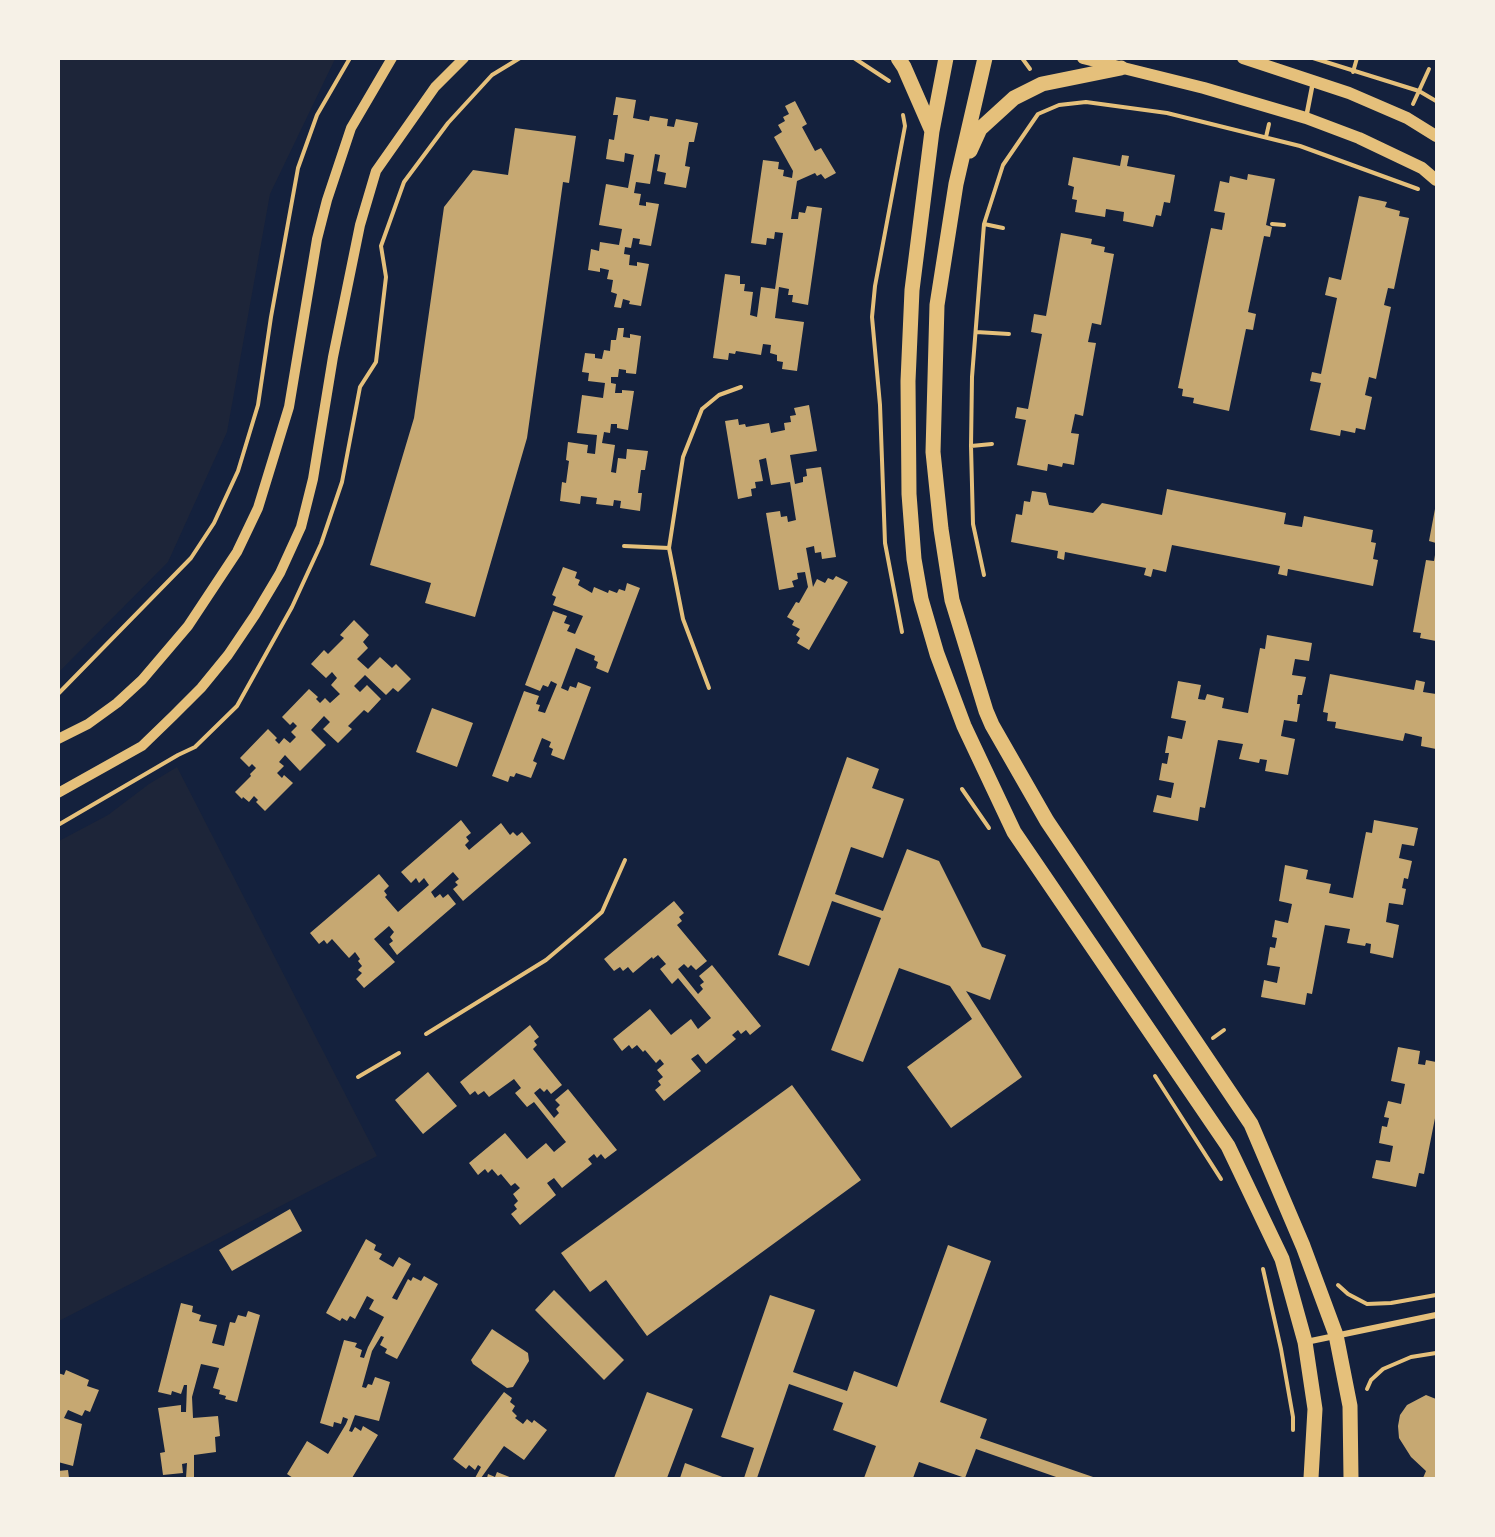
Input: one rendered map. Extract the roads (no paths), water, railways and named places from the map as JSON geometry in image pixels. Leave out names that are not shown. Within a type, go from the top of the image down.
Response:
[{"type":"main road","points":[[898,58],[904,66],[932,131]]},
{"type":"main road","points":[[946,58],[932,131],[912,290],[908,381],[909,494],[914,559],[921,599],[937,654],[964,726],[1014,832],[1228,1146],[1282,1259],[1305,1342],[1315,1409],[1311,1479]]},
{"type":"main road","points":[[985,58],[956,184],[937,305],[933,452],[951,600],[986,711],[1047,821],[1251,1124],[1303,1246],[1336,1335],[1350,1406],[1351,1479]]},
{"type":"main road","points":[[1083,58],[1204,88],[1306,118],[1359,138],[1422,168],[1437,180]]},
{"type":"main road","points":[[1242,58],[1314,81],[1407,118],[1437,136]]},
{"type":"main road","points":[[956,184],[980,129],[1014,98],[1042,84],[1121,68]]},
{"type":"street","points":[[58,739],[88,724],[117,703],[142,680],[188,626],[237,552],[258,508],[289,407],[317,239],[336,169],[351,128],[392,58]]},
{"type":"street","points":[[58,793],[142,746],[173,716],[201,688],[228,655],[280,573],[301,527],[313,479],[335,346],[360,225],[376,171],[435,87],[464,58]]},
{"type":"street","points":[[1305,1342],[1437,1315]]},
{"type":"lane","points":[[1306,118],[1314,81]]}]
